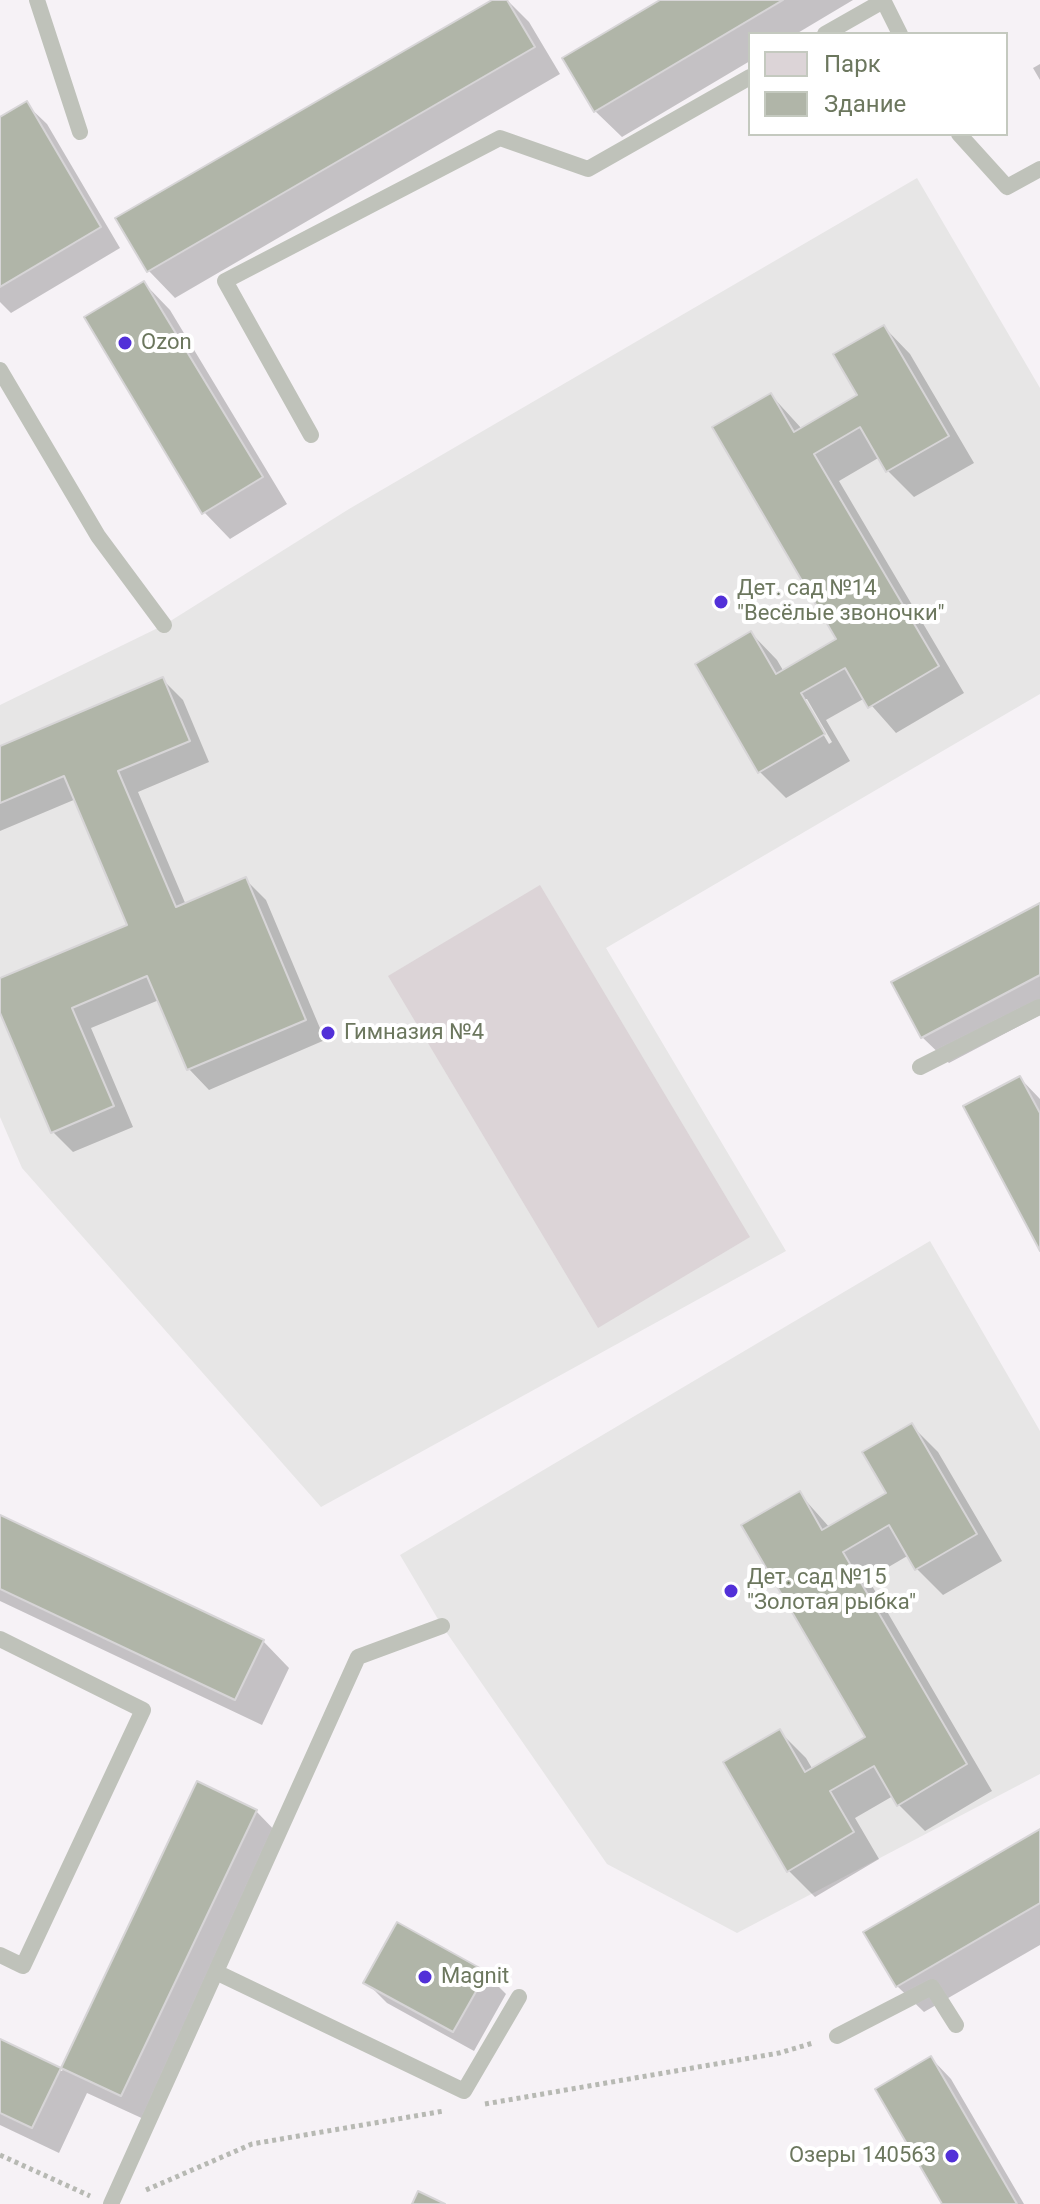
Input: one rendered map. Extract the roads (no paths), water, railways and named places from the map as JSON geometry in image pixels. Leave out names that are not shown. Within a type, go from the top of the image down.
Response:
[{"type":"lane","points":[[37,0],[80,132]]},
{"type":"lane","points":[[828,32],[883,0],[899,32]]},
{"type":"lane","points":[[311,435],[225,281],[500,138],[588,169],[748,78]]},
{"type":"lane","points":[[961,136],[1007,187],[1040,169]]},
{"type":"lane","points":[[0,370],[98,536],[164,625]]},
{"type":"lane","points":[[920,1067],[1040,1007]]},
{"type":"lane","points":[[111,2204],[218,1973],[358,1657],[442,1626]]},
{"type":"lane","points":[[0,1639],[143,1710],[23,1966],[0,1955]]},
{"type":"lane","points":[[218,1973],[464,2091],[519,1997]]},
{"type":"lane","points":[[837,2036],[932,1987],[956,2025]]},
{"type":"place","name":"Ozon","points":[[125,343]]},
{"type":"place","name":"Дет. сад №14 \"Весёлые звоночки\"","points":[[721,602]]},
{"type":"place","name":"Гимназия №4","points":[[328,1033]]},
{"type":"place","name":"Дет. сад №15 \"Золотая рыбка\"","points":[[731,1591]]},
{"type":"place","name":"Magnit","points":[[425,1977]]},
{"type":"place","name":"Озеры 140563","points":[[952,2156]]}]
